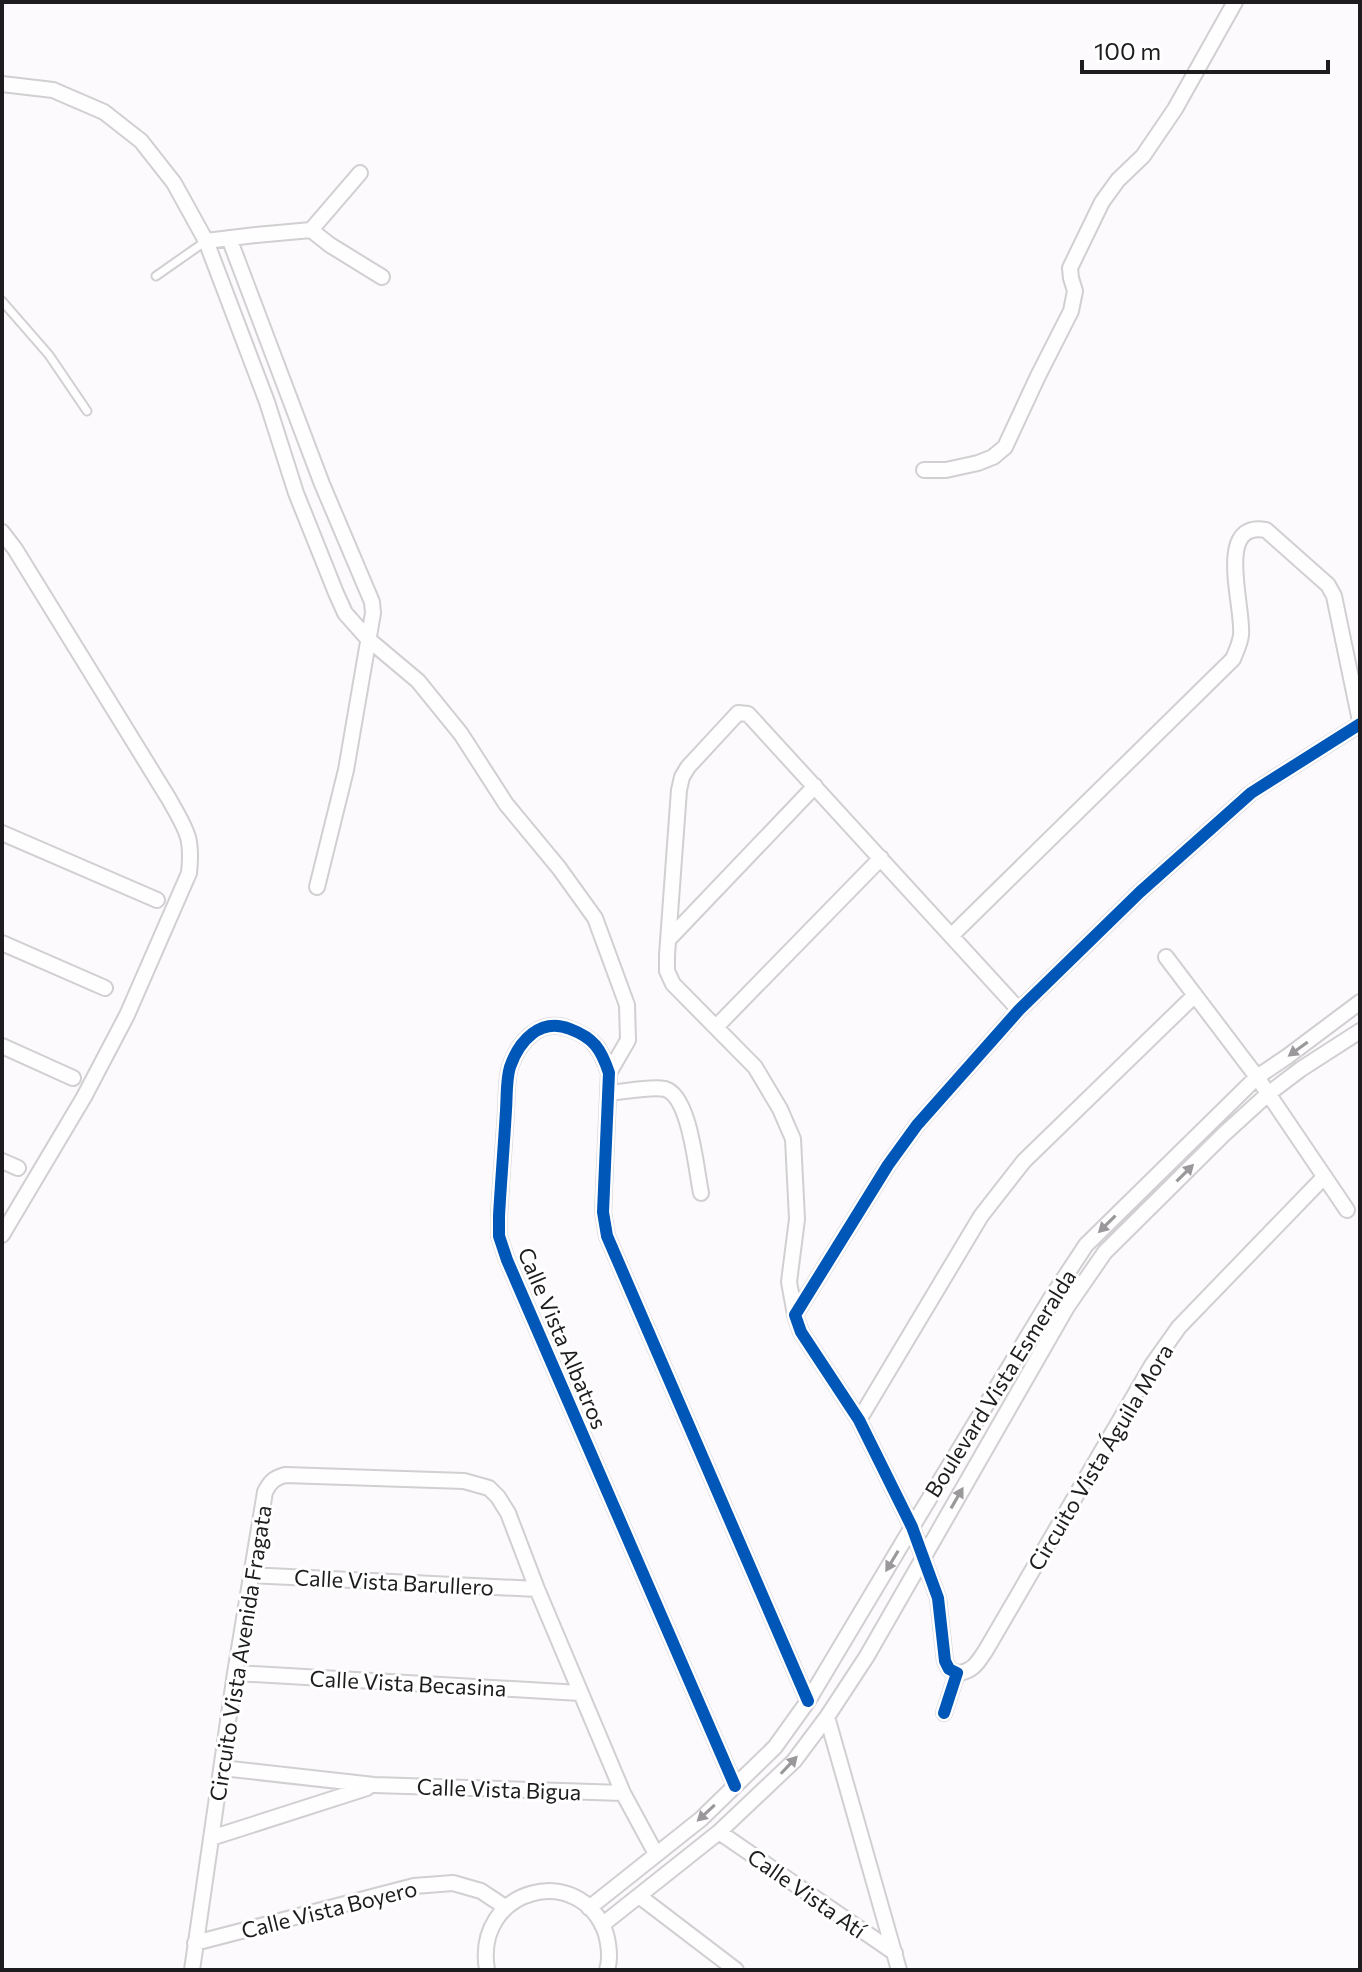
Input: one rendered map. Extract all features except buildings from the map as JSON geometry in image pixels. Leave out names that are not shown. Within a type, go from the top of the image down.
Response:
[{"type":"street","points":[[924,470],[946,470],[978,463],[993,457],[1005,447],[1071,311],[1075,291],[1070,268],[1102,202],[1118,180],[1143,156],[1175,109],[1235,2]]},
{"type":"street","points":[[2,84],[53,90],[104,112],[141,141],[174,183],[206,241],[267,402],[296,493],[345,613],[368,639],[418,681],[461,734],[506,804],[595,918],[627,1005],[628,1040],[609,1073],[603,1212],[607,1236],[808,1701]]},
{"type":"street","points":[[206,241],[311,230],[360,173]]},
{"type":"street","points":[[311,230],[382,277]]},
{"type":"street","points":[[229,238],[322,484],[372,602],[373,613],[346,770],[317,887]]},
{"type":"street","points":[[795,1315],[917,1125],[1019,1010],[1140,892],[1251,793],[1360,723],[1334,596],[1328,585],[1266,530],[1255,528],[1245,532],[1238,541],[1234,555],[1242,633],[1233,659],[951,936]]},
{"type":"street","points":[[2,532],[169,799],[188,834],[191,850],[189,873],[127,1015],[84,1097],[2,1235]]},
{"type":"street","points":[[944,1713],[957,1673],[949,1669],[945,1661],[938,1598],[924,1556],[859,1420],[801,1332],[795,1315],[789,1282],[797,1219],[793,1139],[780,1109],[755,1067],[673,984],[667,971],[679,790],[688,767],[738,713],[748,714],[1019,1010]]},
{"type":"street","points":[[668,940],[815,786]]},
{"type":"street","points":[[2,833],[157,900]]},
{"type":"street","points":[[716,1027],[881,858]]},
{"type":"street","points":[[2,943],[105,988]]},
{"type":"street","points":[[1166,957],[1257,1077],[1347,1210]]},
{"type":"street","points":[[859,1420],[981,1216],[1024,1161],[1195,995]]},
{"type":"street","name":"Boulevard Vista Esmeralda","points":[[589,1908],[701,1819],[775,1747],[808,1701],[1086,1245],[1257,1077],[1360,1002]]},
{"type":"street","name":"Calle Vista Albatros","points":[[609,1073],[595,1043],[565,1027],[548,1026],[532,1032],[519,1046],[509,1070],[499,1236],[735,1786]]},
{"type":"street","name":"Boulevard Vista Esmeralda","points":[[602,1925],[719,1832],[794,1761],[827,1717],[867,1656],[1067,1307],[1105,1252],[1268,1094],[1360,1031]]},
{"type":"street","points":[[2,1046],[73,1078]]},
{"type":"street","points":[[608,1093],[662,1088],[675,1093],[686,1113],[701,1193]]},
{"type":"street","points":[[2,1161],[18,1168]]},
{"type":"street","name":"Circuito Vista Águila Mora","points":[[957,1673],[966,1673],[973,1668],[986,1650],[1152,1365],[1179,1327],[1324,1177]]},
{"type":"street","name":"Circuito Vista Avenida Fragata","points":[[192,1970],[265,1492],[269,1483],[285,1475],[464,1481],[489,1488],[498,1497],[508,1513],[623,1793],[656,1854]]},
{"type":"street","name":"Calle Vista Barullero","points":[[251,1575],[537,1589]]},
{"type":"street","name":"Calle Vista Becasina","points":[[235,1673],[580,1693]]},
{"type":"street","points":[[827,1717],[899,1970]]},
{"type":"street","name":"Calle Vista Bigua","points":[[222,1768],[374,1785],[623,1793]]},
{"type":"street","name":"Calle Vista Bigua","points":[[211,1838],[374,1785]]},
{"type":"street","name":"Calle Vista Atí","points":[[719,1832],[895,1953]]},
{"type":"street","name":"Calle Vista Boyero","points":[[195,1943],[414,1886],[453,1883],[481,1891],[505,1907]]},
{"type":"street","points":[[487,1970],[484,1955],[487,1937],[505,1907],[528,1894],[554,1892],[579,1900],[602,1925],[609,1945],[607,1970]]},
{"type":"street","points":[[639,1896],[736,1970]]},
{"type":"lane","points":[[156,276],[206,241]]},
{"type":"lane","points":[[2,301],[49,355],[87,411]]},
{"type":"cycle path","points":[[944,1713],[957,1673],[949,1669],[945,1661],[938,1598],[912,1527],[859,1420],[801,1332],[795,1315],[888,1165],[917,1125],[1019,1010],[1140,892],[1251,793],[1360,724]]},
{"type":"cycle path","points":[[735,1786],[499,1236],[509,1072],[519,1048],[540,1029],[559,1026],[578,1032],[596,1045],[606,1065],[609,1073],[603,1212],[607,1236],[808,1701]]}]
